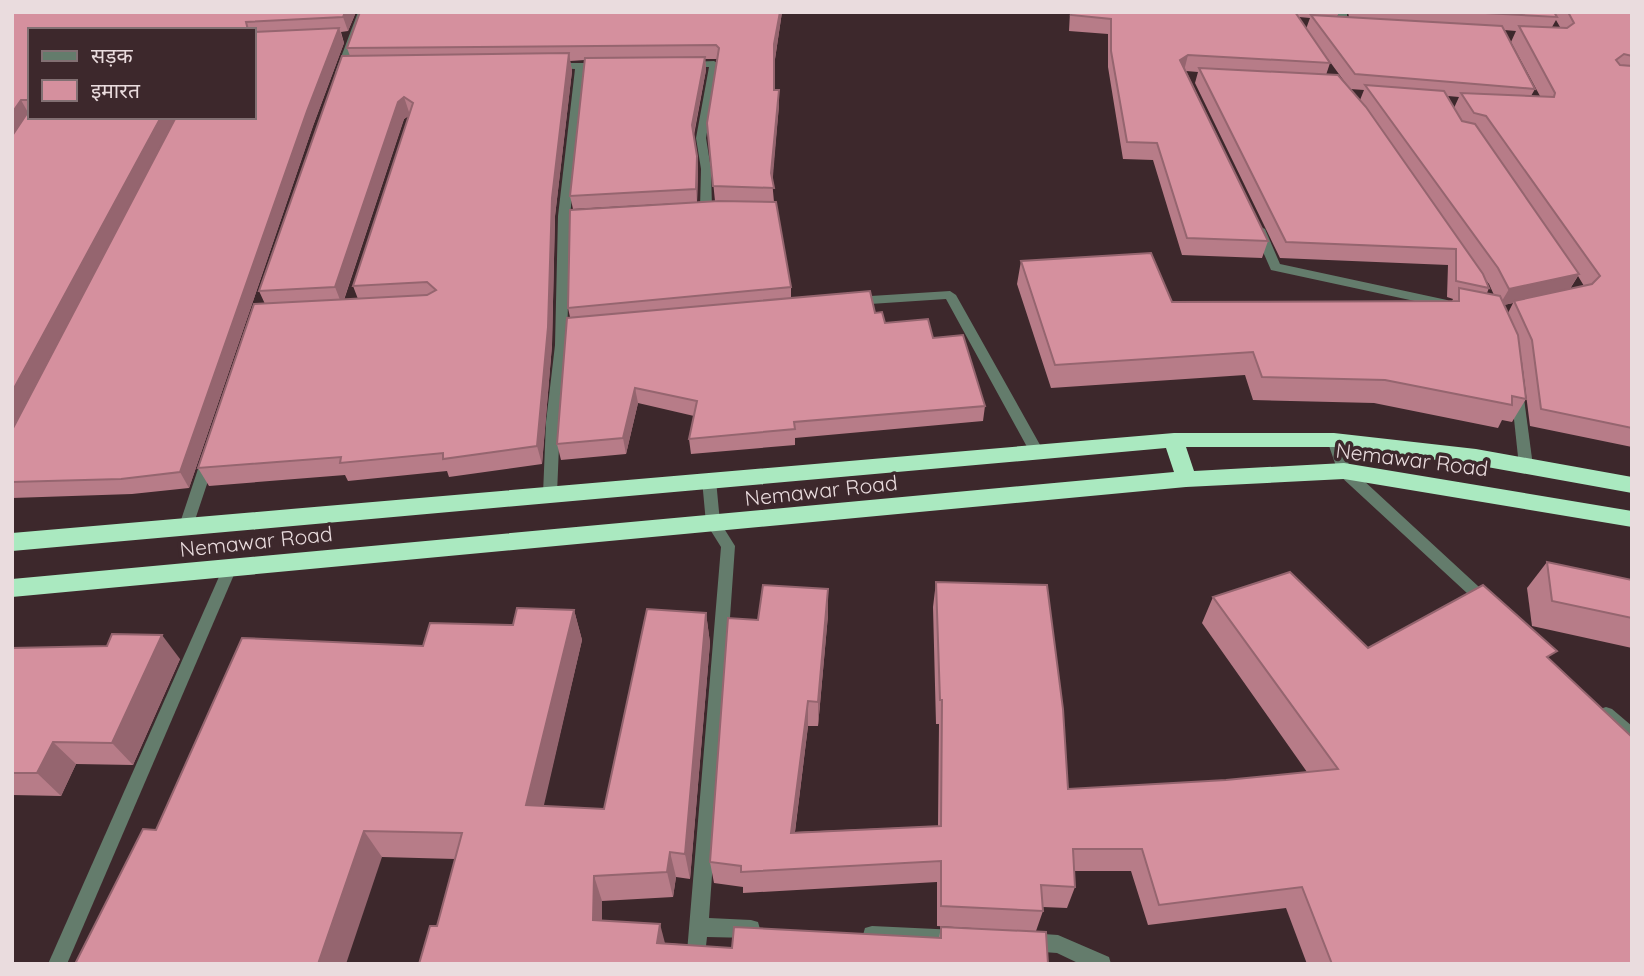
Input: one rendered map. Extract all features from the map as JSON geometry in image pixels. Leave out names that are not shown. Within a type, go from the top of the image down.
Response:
[{"type":"highway","name":"Nemawar Road","points":[[12,542],[1174,440],[1334,440],[1527,466],[1632,485]]},
{"type":"highway","points":[[1174,440],[1186,479]]},
{"type":"highway","name":"Nemawar Road","points":[[12,589],[1186,479],[1344,471],[1632,519]]},
{"type":"street","points":[[334,92],[342,68],[347,37],[363,12]]},
{"type":"street","points":[[1342,12],[1345,27]]},
{"type":"street","points":[[1332,26],[1357,28]]},
{"type":"street","points":[[674,65],[714,64],[701,138],[706,169],[706,208]]},
{"type":"street","points":[[545,66],[620,65]]},
{"type":"street","points":[[550,494],[568,327],[571,215],[580,66]]},
{"type":"street","points":[[342,68],[356,68]]},
{"type":"street","points":[[693,208],[720,207]]},
{"type":"street","points":[[1254,217],[1275,267],[1453,305]]},
{"type":"street","points":[[839,301],[950,295],[1037,452]]},
{"type":"street","points":[[1515,371],[1527,466]]},
{"type":"street","points":[[1334,440],[1344,471],[1498,614]]},
{"type":"street","points":[[186,526],[213,447]]},
{"type":"street","points":[[695,964],[727,546],[713,523],[709,480]]},
{"type":"street","points":[[57,964],[229,570]]},
{"type":"street","points":[[1591,699],[1632,737]]},
{"type":"street","points":[[699,927],[768,930]]},
{"type":"street","points":[[851,934],[975,940]]},
{"type":"street","points":[[1017,942],[1058,944],[1102,964]]},
{"type":"building","points":[[12,12],[345,12],[343,17],[246,22],[248,28],[28,28],[28,100],[21,100],[12,113]]},
{"type":"building","points":[[360,12],[780,12],[774,44],[774,90],[779,90],[771,173],[774,188],[713,186],[707,123],[719,48],[716,45],[347,48]]},
{"type":"building","points":[[1072,12],[1295,12],[1330,63],[1188,55],[1180,60],[1268,241],[1187,238],[1157,143],[1127,142],[1111,51],[1111,19],[1071,15]]},
{"type":"building","points":[[1467,12],[1554,12],[1557,17]]},
{"type":"building","points":[[1568,12],[1632,12],[1632,56],[1624,54],[1616,60],[1620,65],[1632,66],[1632,428],[1541,409],[1532,340],[1514,301],[1592,284],[1600,276],[1486,116],[1474,113],[1461,93],[1554,97],[1555,93],[1519,26],[1567,28],[1574,23]]},
{"type":"building","points":[[1311,15],[1502,26],[1535,89],[1355,74]]},
{"type":"building","points":[[339,28],[307,111],[180,472],[121,479],[12,482],[12,430],[175,119],[256,119],[256,32]]},
{"type":"building","points":[[569,53],[552,198],[548,327],[537,446],[443,459],[443,453],[340,463],[341,457],[198,468],[254,304],[427,295],[436,290],[427,282],[353,286],[413,103],[404,97],[398,102],[335,287],[259,291],[342,56]]},
{"type":"building","points":[[705,57],[692,125],[697,156],[696,189],[570,196],[585,58]]},
{"type":"building","points":[[1199,68],[1338,75],[1366,107],[1483,274],[1489,288],[1456,281],[1456,249],[1286,242]]},
{"type":"building","points":[[1365,85],[1444,91],[1462,121],[1475,124],[1579,274],[1509,289],[1498,268]]},
{"type":"building","points":[[28,112],[28,119],[160,119],[12,392],[12,136]]},
{"type":"building","points":[[719,201],[776,202],[791,287],[568,308],[570,210]]},
{"type":"building","points":[[1151,253],[1172,302],[1459,301],[1459,288],[1500,296],[1518,335],[1526,399],[1512,396],[1512,405],[1385,380],[1262,377],[1253,352],[1055,365],[1021,261]]},
{"type":"building","points":[[870,291],[875,313],[882,312],[885,323],[928,319],[933,338],[963,335],[985,406],[794,422],[795,429],[689,439],[697,401],[635,388],[623,438],[557,444],[567,318]]},
{"type":"building","points":[[1547,562],[1632,580],[1632,618],[1552,601]]},
{"type":"building","points":[[1290,572],[1368,648],[1483,585],[1557,651],[1547,657],[1632,737],[1632,964],[1332,964],[1302,887],[1159,905],[1142,849],[1073,849],[1075,887],[1041,885],[1043,911],[941,906],[941,861],[741,872],[741,866],[710,862],[728,618],[758,620],[763,585],[828,589],[818,702],[808,701],[791,833],[941,826],[942,700],[936,582],[1047,585],[1063,709],[1068,789],[1226,780],[1338,769],[1213,597]]},
{"type":"building","points":[[517,608],[574,610],[526,805],[604,809],[647,609],[706,613],[685,854],[670,852],[667,872],[594,876],[593,920],[660,924],[657,943],[732,948],[734,927],[941,938],[941,927],[1046,932],[1048,964],[419,964],[430,926],[437,926],[462,833],[364,831],[318,964],[75,964],[143,829],[156,830],[242,638],[423,646],[430,623],[513,625]]},
{"type":"building","points":[[112,634],[162,635],[112,743],[53,742],[37,773],[12,773],[12,648],[107,646]]}]
